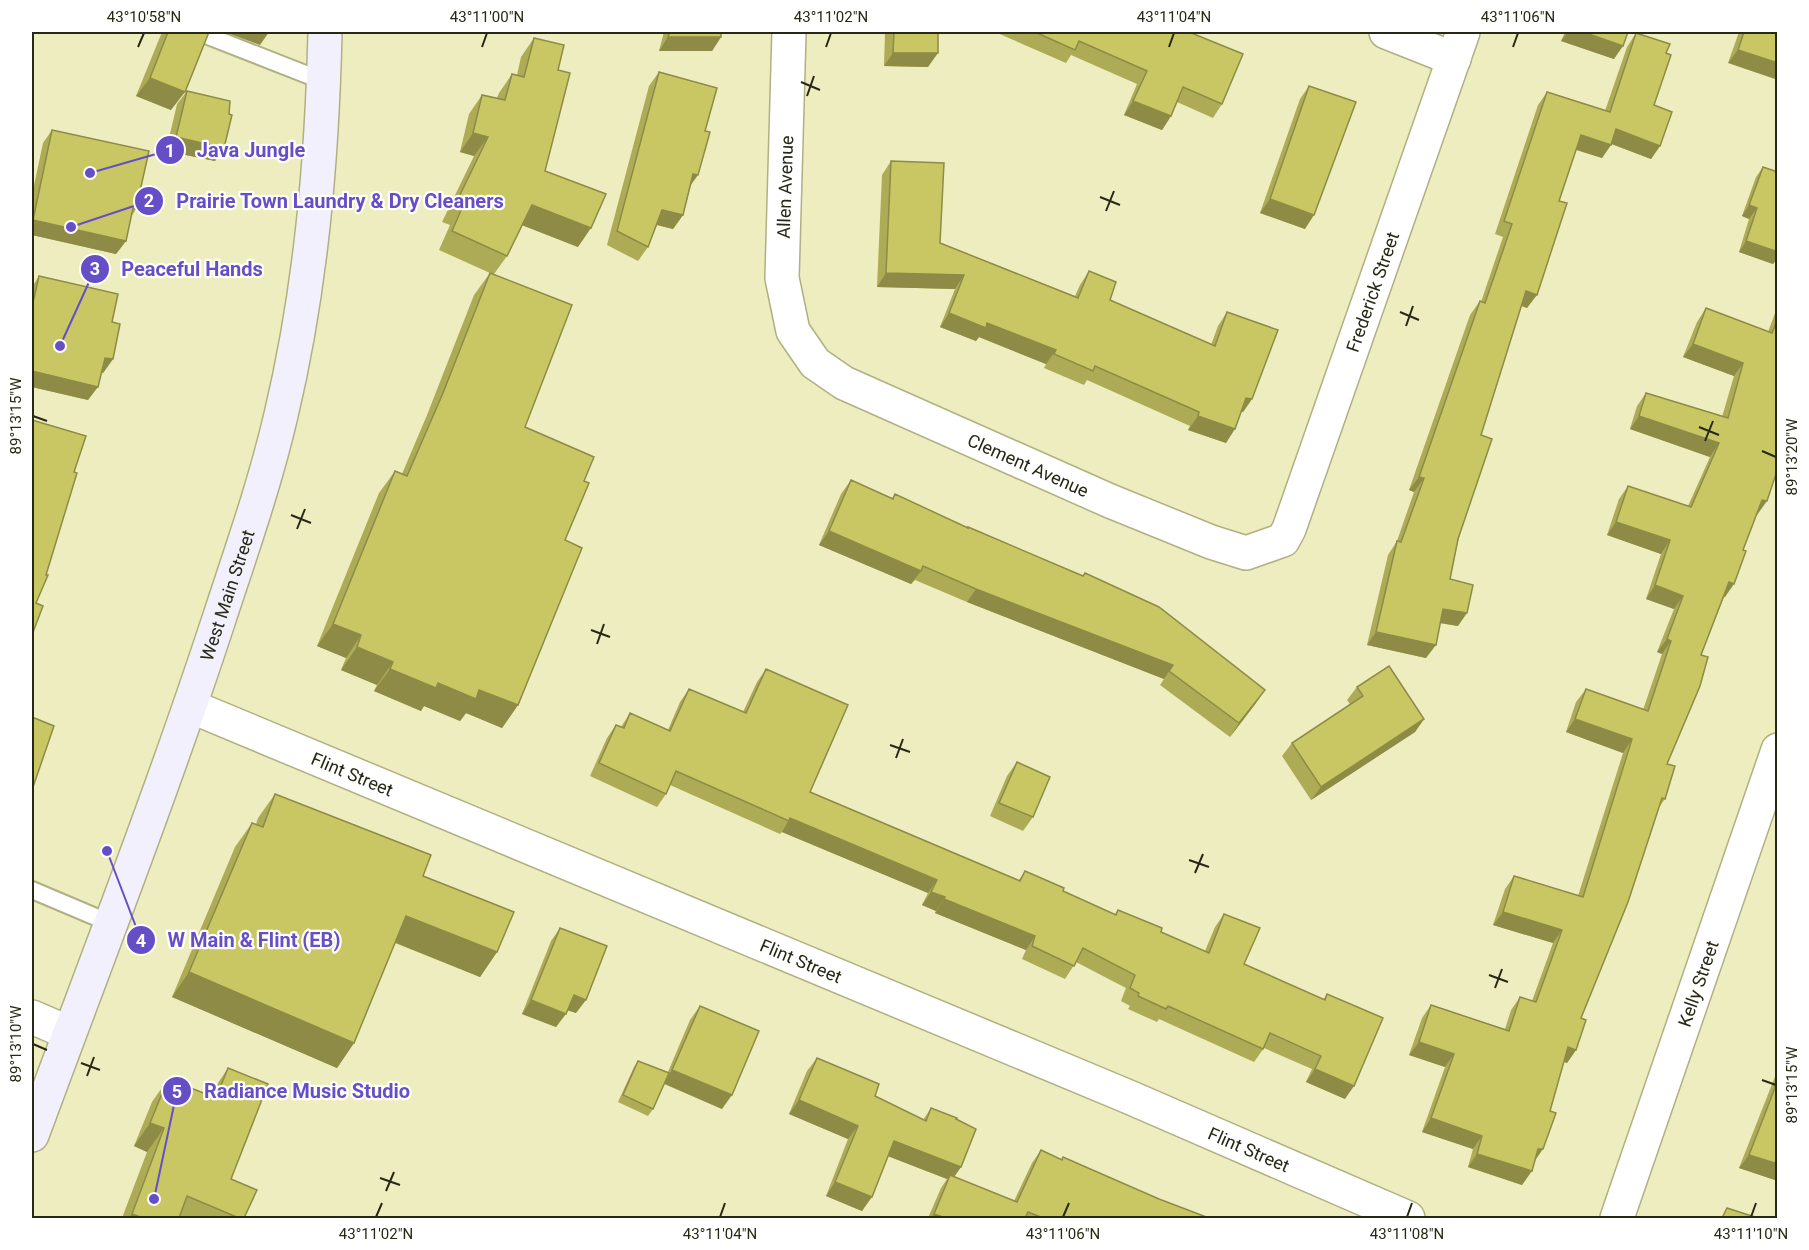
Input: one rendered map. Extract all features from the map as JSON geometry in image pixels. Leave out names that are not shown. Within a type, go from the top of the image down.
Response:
[{"type":"main road","name":"West Main Street","points":[[32,1135],[190,706],[249,527],[281,415],[304,295],[314,225],[319,169],[325,32]]},
{"type":"street","name":"Allen Avenue","points":[[789,32],[782,278],[793,331],[799,340]]},
{"type":"street","points":[[1386,32],[1458,45]]},
{"type":"street","name":"Frederick Street","points":[[1273,545],[1283,540],[1305,488],[1458,45]]},
{"type":"street","name":"Clement Avenue","points":[[799,340],[815,363],[844,383],[1110,501],[1211,542],[1246,553],[1273,545]]},
{"type":"street","name":"Flint Street","points":[[190,706],[1129,1097],[1408,1218]]},
{"type":"street","name":"Kelly Street","points":[[1617,1218],[1778,750]]},
{"type":"street","points":[[32,1017],[69,1033]]},
{"type":"lane","points":[[198,32],[323,81]]},
{"type":"lane","points":[[32,890],[110,923]]},
{"type":"building","points":[[168,32],[209,32],[185,92],[150,78]]},
{"type":"building","points":[[670,32],[721,32],[721,37],[668,37]]},
{"type":"building","points":[[894,32],[938,32],[938,53],[893,53]]},
{"type":"building","points":[[1035,32],[1189,32],[1243,54],[1222,104],[1183,87],[1171,116],[1133,101],[1147,71],[1079,41],[1075,50]]},
{"type":"building","points":[[1583,32],[1628,32],[1623,46]]},
{"type":"building","points":[[1744,32],[1778,32],[1778,63],[1738,50]]},
{"type":"building","points":[[1636,33],[1670,44],[1666,53],[1671,55],[1654,105],[1672,112],[1660,146],[1616,129],[1611,145],[1581,135],[1559,201],[1567,203],[1537,295],[1526,291],[1481,435],[1492,439],[1458,539],[1450,579],[1473,585],[1467,613],[1443,609],[1436,645],[1376,632],[1397,541],[1401,542],[1424,478],[1419,477],[1480,301],[1485,303],[1512,224],[1504,221],[1547,92],[1610,112]]},
{"type":"building","points":[[534,38],[564,45],[558,70],[570,73],[545,171],[606,194],[591,228],[532,205],[507,256],[452,231],[463,206],[456,203],[488,137],[473,133],[482,95],[505,100],[512,74],[524,77]]},
{"type":"building","points":[[659,72],[717,88],[705,131],[710,132],[698,175],[693,174],[683,215],[662,210],[648,247],[617,231]]},
{"type":"building","points":[[1309,86],[1356,102],[1314,215],[1270,199]]},
{"type":"building","points":[[187,91],[230,101],[229,114],[232,115],[224,148],[176,137]]},
{"type":"building","points":[[52,130],[149,151],[126,241],[33,220]]},
{"type":"building","points":[[891,161],[944,163],[940,243],[1078,298],[1089,271],[1116,282],[1110,300],[1215,346],[1227,312],[1278,330],[1252,399],[1246,398],[1235,429],[1198,416],[1199,412],[1095,366],[1093,371],[1054,354],[1056,350],[987,323],[986,328],[949,313],[964,275],[886,273]]},
{"type":"building","points":[[1763,167],[1778,172],[1778,252],[1746,241],[1757,208],[1749,205]]},
{"type":"building","points":[[490,273],[572,305],[525,427],[594,457],[584,481],[589,483],[565,540],[582,548],[518,705],[479,690],[476,699],[438,683],[436,688],[390,669],[393,662],[357,647],[361,635],[333,624],[395,471],[407,476],[443,393]]},
{"type":"building","points":[[39,276],[118,294],[112,322],[120,324],[113,359],[105,358],[98,387],[32,371],[32,307]]},
{"type":"building","points":[[1706,308],[1772,333],[1778,318],[1778,468],[1767,501],[1762,500],[1743,550],[1746,551],[1734,584],[1729,582],[1701,655],[1708,657],[1700,686],[1667,764],[1675,766],[1665,799],[1662,798],[1628,902],[1581,1018],[1586,1020],[1576,1050],[1568,1047],[1550,1111],[1556,1113],[1543,1149],[1538,1149],[1532,1171],[1477,1154],[1482,1136],[1431,1118],[1454,1054],[1419,1042],[1431,1005],[1509,1031],[1520,997],[1536,1002],[1562,930],[1503,912],[1514,876],[1583,897],[1632,739],[1575,719],[1586,689],[1648,711],[1671,641],[1667,639],[1683,596],[1655,585],[1670,540],[1616,522],[1628,486],[1691,507],[1719,443],[1639,416],[1646,393],[1728,418],[1743,363],[1693,344]]},
{"type":"building","points":[[32,420],[86,436],[74,472],[77,473],[46,575],[48,575],[36,603],[43,606],[32,635]]},
{"type":"building","points":[[851,480],[893,499],[895,494],[968,528],[1083,576],[1085,573],[1159,607],[1265,690],[1239,723],[1169,671],[1173,665],[976,589],[923,566],[921,571],[829,531]]},
{"type":"building","points":[[1389,666],[1424,719],[1321,787],[1292,743],[1363,696],[1357,687]]},
{"type":"building","points":[[766,669],[848,705],[810,792],[1020,881],[1025,871],[1116,915],[1118,910],[1162,928],[1161,932],[1209,953],[1224,914],[1260,928],[1244,964],[1325,1000],[1327,994],[1383,1018],[1354,1086],[1315,1069],[1321,1056],[1270,1033],[1263,1049],[1168,1006],[1166,1009],[1138,996],[1139,993],[1130,988],[1135,975],[1083,948],[1074,966],[1032,946],[1035,936],[931,892],[937,880],[790,818],[789,821],[676,771],[666,794],[599,763],[616,725],[624,728],[630,713],[670,731],[689,689],[746,713]]},
{"type":"building","points":[[32,717],[54,726],[32,790]]},
{"type":"building","points":[[1017,762],[1050,777],[1033,817],[999,803]]},
{"type":"building","points":[[275,794],[431,855],[423,876],[514,912],[497,952],[406,916],[354,1043],[189,972],[252,823],[263,827]]},
{"type":"building","points":[[560,928],[607,946],[586,1000],[574,995],[566,1014],[531,1000]]},
{"type":"building","points":[[700,1006],[759,1031],[732,1095],[672,1070]]},
{"type":"building","points":[[817,1058],[879,1084],[875,1096],[926,1121],[931,1108],[957,1118],[976,1129],[961,1167],[894,1141],[872,1197],[835,1182],[858,1126],[799,1100]]},
{"type":"building","points":[[638,1061],[669,1073],[653,1109],[623,1095]]},
{"type":"building","points":[[228,1068],[268,1084],[231,1179],[257,1190],[244,1218],[239,1218],[187,1196],[179,1218],[143,1218],[132,1214],[164,1128],[150,1123],[168,1079],[216,1098]]},
{"type":"building","points":[[1778,1080],[1778,1164],[1749,1155]]},
{"type":"building","points":[[1041,1150],[1209,1218],[1043,1218],[1028,1212],[1025,1218],[946,1218],[934,1214],[950,1175],[1017,1202]]},
{"type":"building","points":[[1727,1208],[1758,1218],[1722,1218]]},
{"type":"place","name":"Java Jungle","points":[[90,173]]},
{"type":"place","name":"Prairie Town Laundry & Dry Cleaners","points":[[71,227]]},
{"type":"place","name":"Peaceful Hands","points":[[60,346]]},
{"type":"place","name":"W Main & Flint (EB)","points":[[107,851]]},
{"type":"place","name":"Radiance Music Studio","points":[[154,1199]]}]
